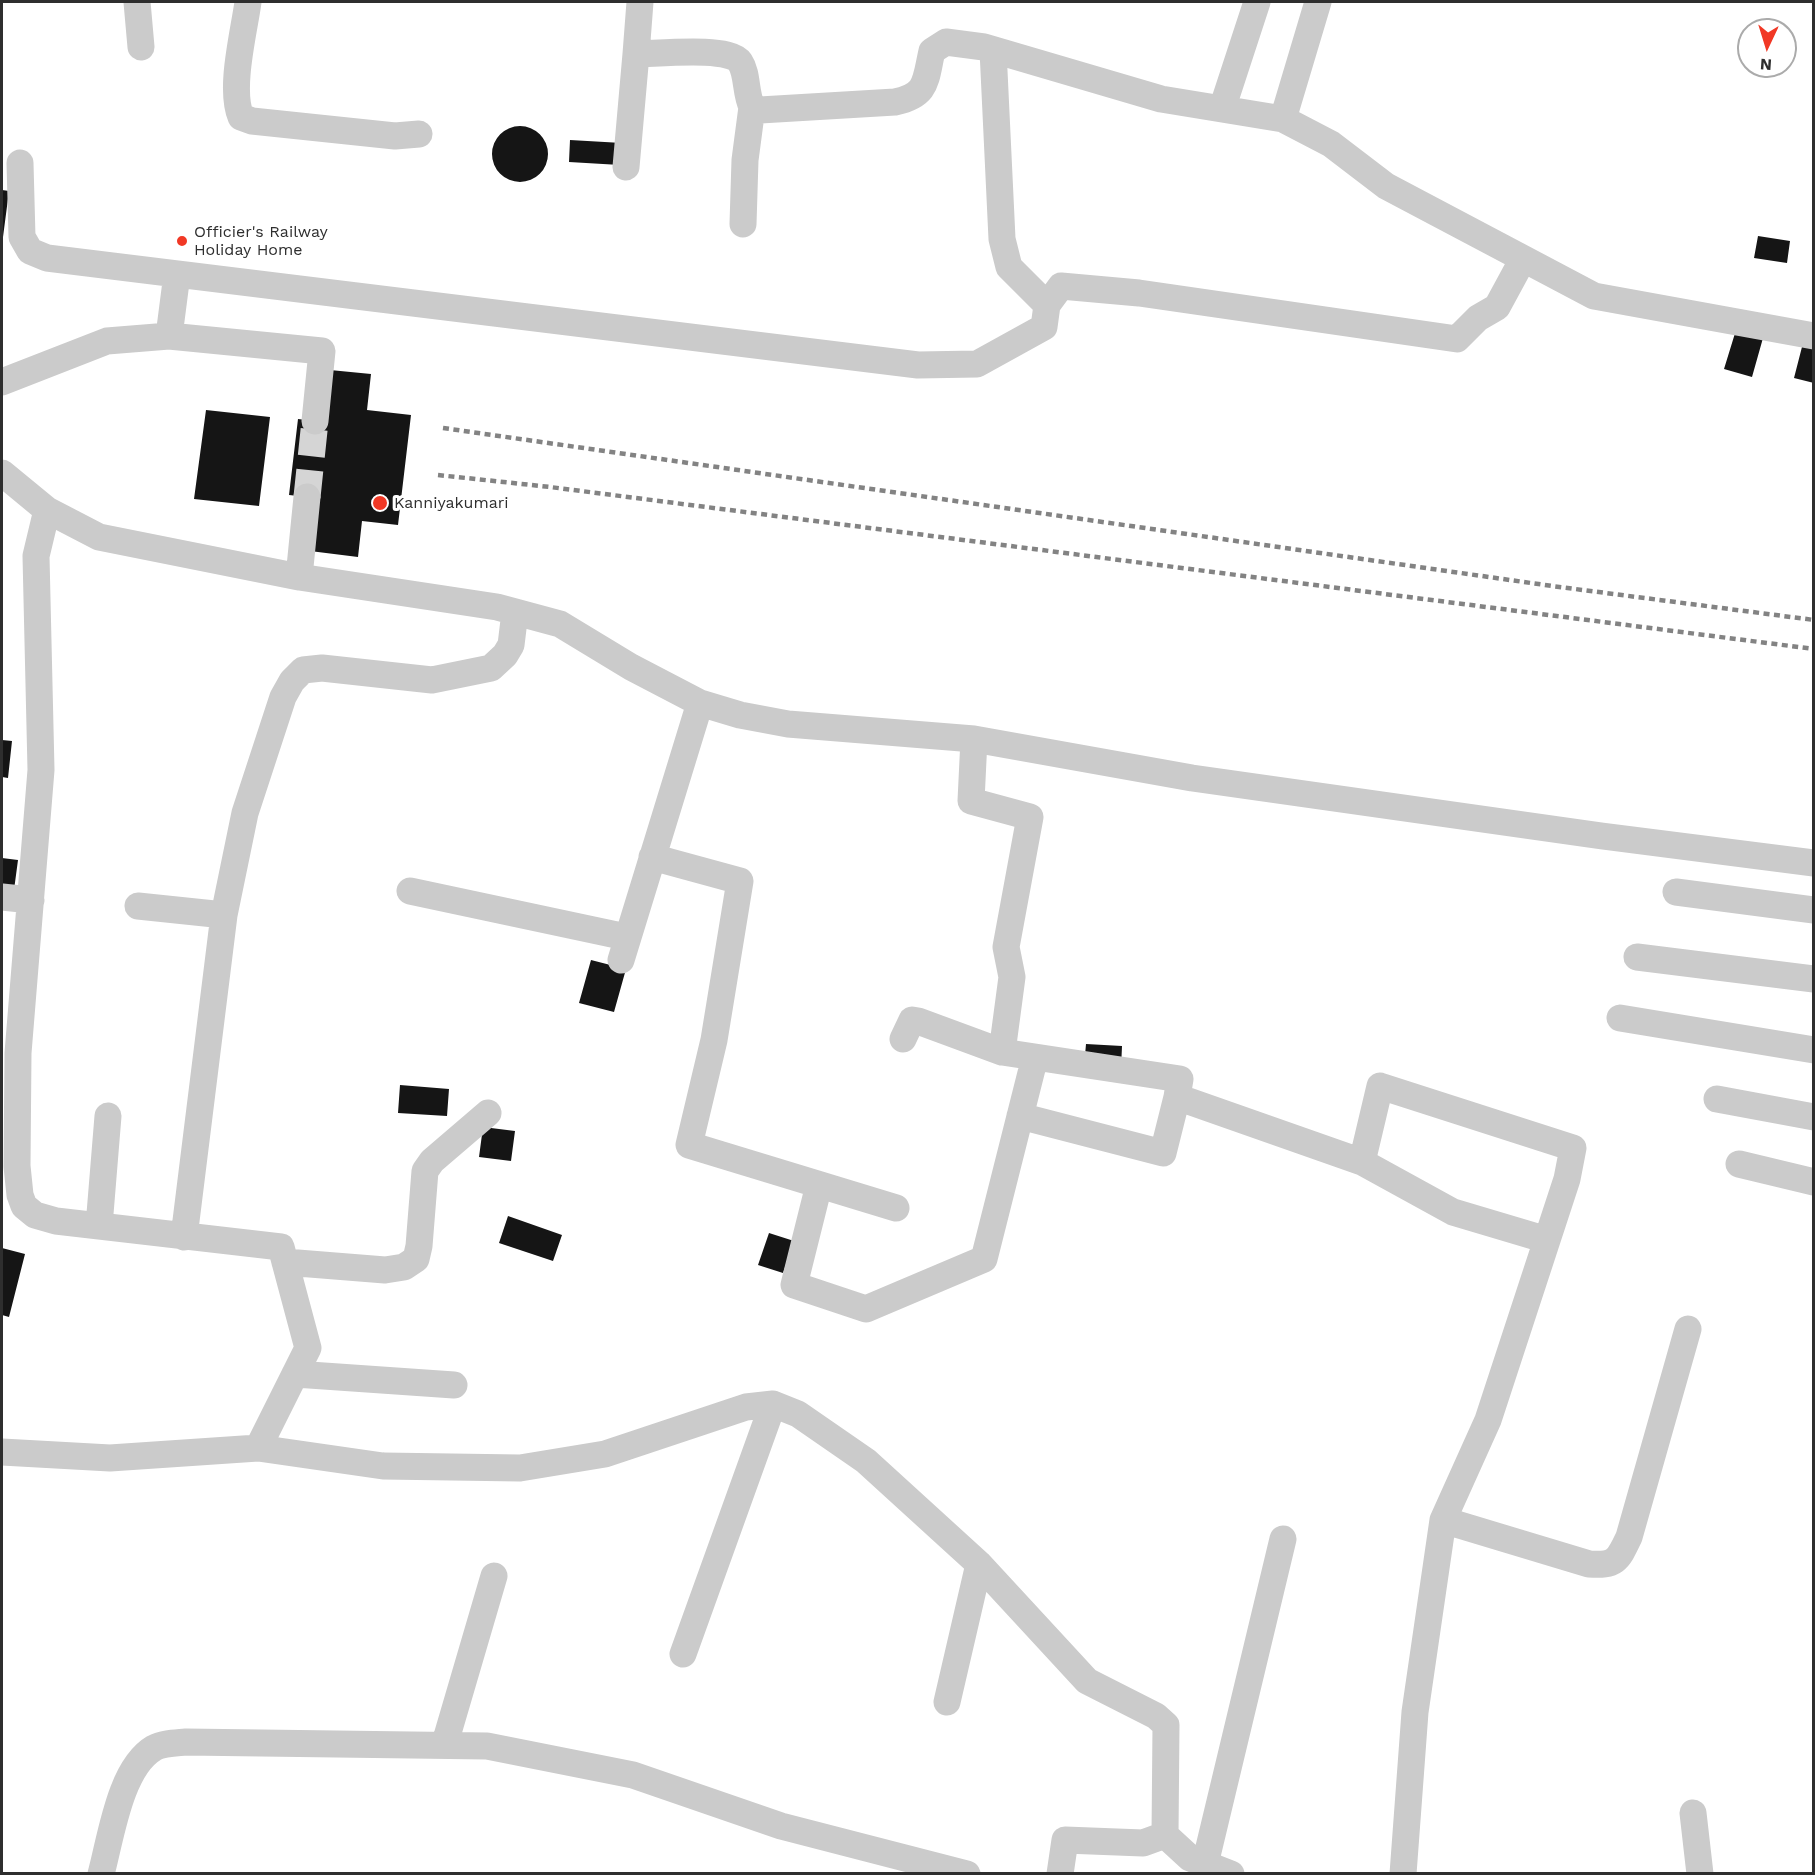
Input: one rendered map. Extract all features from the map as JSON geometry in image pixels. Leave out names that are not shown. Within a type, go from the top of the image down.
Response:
[{"type":"street","points":[[137,2],[141,47]]},
{"type":"street","points":[[248,2],[237,88],[236,106],[241,117],[252,121],[395,136],[419,134]]},
{"type":"street","points":[[626,167],[640,2]]},
{"type":"street","points":[[1222,109],[1257,2]]},
{"type":"street","points":[[1283,119],[1318,2]]},
{"type":"street","points":[[636,54],[721,53],[736,57],[742,64],[746,95],[752,106],[760,110],[912,99],[923,90],[932,51],[946,42],[993,50],[1161,99],[1283,119],[1331,144],[1386,186],[1594,296],[1814,336]]},
{"type":"street","points":[[993,50],[1002,239],[1010,267],[1047,305]]},
{"type":"street","points":[[743,224],[745,160],[752,106]]},
{"type":"street","points":[[20,163],[22,237],[30,251],[47,258],[918,365],[977,364],[1044,327],[1047,305],[1061,286],[1139,293],[1457,339],[1478,318],[1497,307],[1523,259]]},
{"type":"street","points":[[169,336],[177,274]]},
{"type":"street","points":[[2,382],[107,340],[169,336],[322,351],[315,421]]},
{"type":"street","points":[[2,473],[48,510],[99,537],[299,576],[515,612],[560,624],[631,667],[700,703],[740,715],[788,724],[974,739],[1192,778],[1602,836],[1814,863]]},
{"type":"street","points":[[299,576],[307,497]]},
{"type":"street","points":[[48,510],[36,556],[41,770],[31,900],[10,1052],[9,1132],[17,1166],[20,1195],[24,1206],[35,1215],[99,1226],[281,1247],[308,1348],[258,1448]]},
{"type":"street","points":[[184,1237],[224,915],[245,813],[283,698],[292,681],[303,670],[322,668],[432,680],[491,668],[506,655],[511,645],[515,612]]},
{"type":"street","points":[[410,891],[623,948],[700,703]]},
{"type":"street","points":[[974,739],[971,801],[1030,817],[1006,947],[1012,977],[1002,1052]]},
{"type":"street","points":[[652,856],[740,881],[714,1040],[689,1145],[896,1208]]},
{"type":"street","points":[[1676,892],[1814,910]]},
{"type":"street","points":[[2,897],[31,900]]},
{"type":"street","points":[[138,906],[224,915]]},
{"type":"street","points":[[1637,957],[1814,979]]},
{"type":"street","points":[[1620,1018],[1814,1050]]},
{"type":"street","points":[[903,1039],[912,1020],[1002,1052],[1179,1079],[1177,1097],[1163,1153],[1020,1116]]},
{"type":"street","points":[[819,1185],[794,1285],[866,1309],[984,1259],[1035,1057]]},
{"type":"street","points":[[1362,1162],[1380,1086],[1573,1148],[1567,1179],[1488,1420],[1443,1520],[1414,1712],[1403,1874]]},
{"type":"street","points":[[1177,1097],[1362,1162],[1454,1212],[1547,1240]]},
{"type":"street","points":[[1717,1099],[1814,1117]]},
{"type":"street","points":[[285,1262],[385,1270],[404,1267],[416,1259],[420,1246],[425,1172],[432,1161],[488,1113]]},
{"type":"street","points":[[99,1226],[108,1116]]},
{"type":"street","points":[[1738,1164],[1814,1182]]},
{"type":"street","points":[[1443,1520],[1589,1564],[1607,1565],[1619,1557],[1629,1537],[1688,1329]]},
{"type":"street","points":[[295,1374],[454,1385]]},
{"type":"street","points":[[683,1654],[773,1404]]},
{"type":"street","points":[[2,1452],[110,1458],[258,1448],[383,1466],[520,1468],[605,1454],[746,1407],[773,1404],[798,1414],[866,1461],[979,1564],[1087,1681],[1156,1716],[1166,1725],[1165,1835],[1190,1858],[1231,1874]]},
{"type":"street","points":[[1205,1864],[1283,1539]]},
{"type":"street","points":[[946,1702],[979,1564]]},
{"type":"street","points":[[445,1743],[494,1576]]},
{"type":"street","points":[[101,1874],[132,1769],[145,1754],[157,1747],[186,1742],[445,1743],[487,1746],[633,1774],[781,1826],[968,1874]]},
{"type":"street","points":[[1693,1814],[1700,1874]]},
{"type":"street","points":[[1060,1874],[1065,1840],[1143,1843],[1165,1835]]},
{"type":"building","points":[[515,126],[525,126],[540,134],[546,143],[548,154],[546,165],[540,174],[525,182],[515,182],[504,177],[497,170],[492,159],[492,149],[497,138],[504,131]]},
{"type":"building","points":[[570,140],[622,143],[620,165],[569,162]]},
{"type":"building","points":[[2,190],[9,191],[3,237],[2,237]]},
{"type":"building","points":[[1758,236],[1790,241],[1787,263],[1754,258]]},
{"type":"building","points":[[1736,330],[1763,338],[1752,377],[1724,369]]},
{"type":"building","points":[[1803,343],[1814,345],[1814,383],[1794,378]]},
{"type":"building","points":[[330,370],[371,374],[367,410],[411,415],[398,525],[362,521],[358,557],[310,551],[317,498],[289,495],[298,419],[324,422]]},
{"type":"building","points":[[206,410],[270,417],[259,506],[194,499]]},
{"type":"building","points":[[2,740],[12,741],[8,778],[2,777]]},
{"type":"building","points":[[2,858],[18,860],[14,890],[2,888]]},
{"type":"building","points":[[591,960],[626,969],[614,1012],[579,1003]]},
{"type":"building","points":[[1086,1044],[1122,1046],[1121,1069],[1084,1067]]},
{"type":"building","points":[[400,1085],[449,1089],[447,1116],[398,1113]]},
{"type":"building","points":[[483,1127],[515,1131],[511,1161],[479,1157]]},
{"type":"building","points":[[508,1216],[562,1235],[553,1261],[499,1243]]},
{"type":"building","points":[[769,1233],[794,1241],[783,1273],[758,1265]]},
{"type":"building","points":[[2,1248],[25,1254],[9,1317],[2,1315]]},
{"type":"tunnel","points":[[307,497],[315,421]]},
{"type":"railway","points":[[443,428],[1552,586],[1814,620]]},
{"type":"railway","points":[[438,475],[550,487],[1814,649]]},
{"type":"place","name":"Officier's Railway Holiday Home","points":[[182,241]]},
{"type":"place","name":"Kanniyakumari","points":[[380,503]]}]
